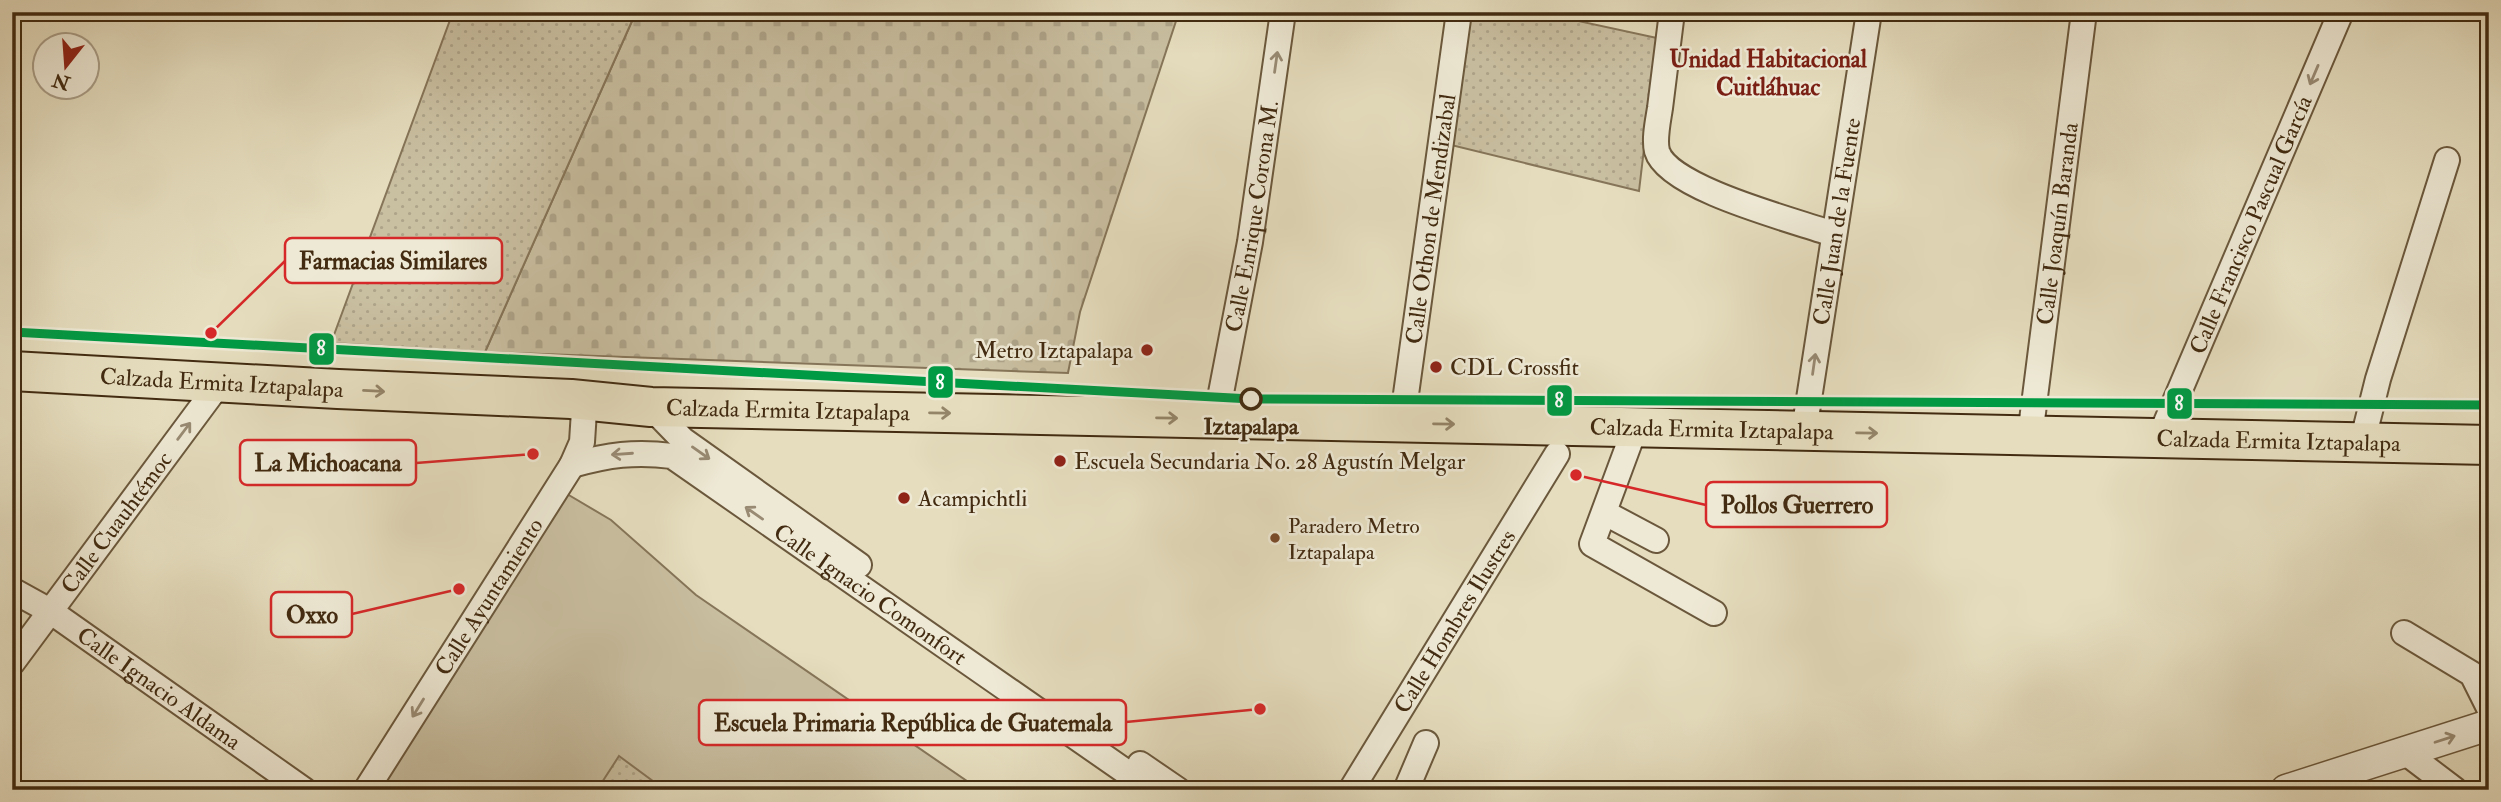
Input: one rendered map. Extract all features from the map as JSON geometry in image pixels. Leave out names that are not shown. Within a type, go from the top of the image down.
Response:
[{"type":"main road","name":"Calzada Ermita Iztapalapa","points":[[12,371],[571,399],[651,407],[2489,445]]},
{"type":"street","name":"Calle Enrique Corona M.","points":[[1216,419],[1250,242],[1283,12]]},
{"type":"street","name":"Calle Othon de Mendizabal","points":[[1402,423],[1459,12]]},
{"type":"street","points":[[1672,12],[1657,129],[1657,151],[1667,167],[1685,180],[1718,195],[1833,234]]},
{"type":"street","name":"Calle Juan de la Fuente","points":[[1804,431],[1870,12]]},
{"type":"street","name":"Calle Joaquín Baranda","points":[[2030,436],[2084,12]]},
{"type":"street","name":"Calle Francisco Pascual García","points":[[2159,439],[2341,12]]},
{"type":"street","points":[[2362,443],[2378,379],[2447,160]]},
{"type":"street","name":"Calle Cuauhtémoc","points":[[12,663],[221,381]]},
{"type":"street","name":"Calle Ayuntamiento","points":[[366,790],[572,465],[582,442],[584,411],[571,399]]},
{"type":"street","name":"Calle Ignacio Comonfort","points":[[651,407],[683,440],[1178,790]]},
{"type":"street","points":[[1635,428],[1592,544],[1714,613]]},
{"type":"street","name":"Calle Ignacio Comonfort","points":[[572,465],[605,455],[646,452],[672,456],[1152,790]]},
{"type":"street","name":"Calle Hombres Ilustres","points":[[1351,790],[1557,453]]},
{"type":"street","points":[[1605,513],[1656,540]]},
{"type":"street","name":"Calle Ignacio Aldama","points":[[12,590],[50,611],[304,790]]},
{"type":"street","points":[[2404,633],[2472,674],[2489,708]]},
{"type":"street","points":[[2286,790],[2489,725]]},
{"type":"street","points":[[1406,790],[1426,743]]},
{"type":"street","points":[[2405,752],[2455,790]]},
{"type":"green space","points":[[453,12],[636,12],[485,352],[331,343]]},
{"type":"green space","points":[[636,12],[1179,12],[1080,312],[1068,373],[485,352]]},
{"type":"green space","points":[[1462,12],[1554,12],[1555,16],[1657,38],[1639,191],[1447,144]]},
{"type":"green space","points":[[562,491],[611,520],[696,595],[980,790],[374,790]]},
{"type":"green space","points":[[619,756],[665,790],[597,790]]},
{"type":"transit line","name":"8","points":[[12,332],[1251,399],[2489,405]]},
{"type":"place","name":"Farmacias Similares","points":[[211,333]]},
{"type":"place","name":"Metro Iztapalapa","points":[[1147,350]]},
{"type":"place","name":"CDL Crossfit","points":[[1436,367]]},
{"type":"place","name":"Iztapalapa","points":[[1251,399]]},
{"type":"place","name":"La Michoacana","points":[[533,454]]},
{"type":"place","name":"Escuela Secundaria No. 28 Agustín Melgar","points":[[1060,461]]},
{"type":"place","name":"Pollos Guerrero","points":[[1576,475]]},
{"type":"place","name":"Acampichtli","points":[[904,498]]},
{"type":"place","name":"Paradero Metro Iztapalapa","points":[[1275,538]]},
{"type":"place","name":"Oxxo","points":[[459,589]]},
{"type":"place","name":"Escuela Primaria República de Guatemala","points":[[1260,709]]},
{"type":"district","name":"Unidad Habitacional Cuitláhuac","points":[[1768,73]]}]
